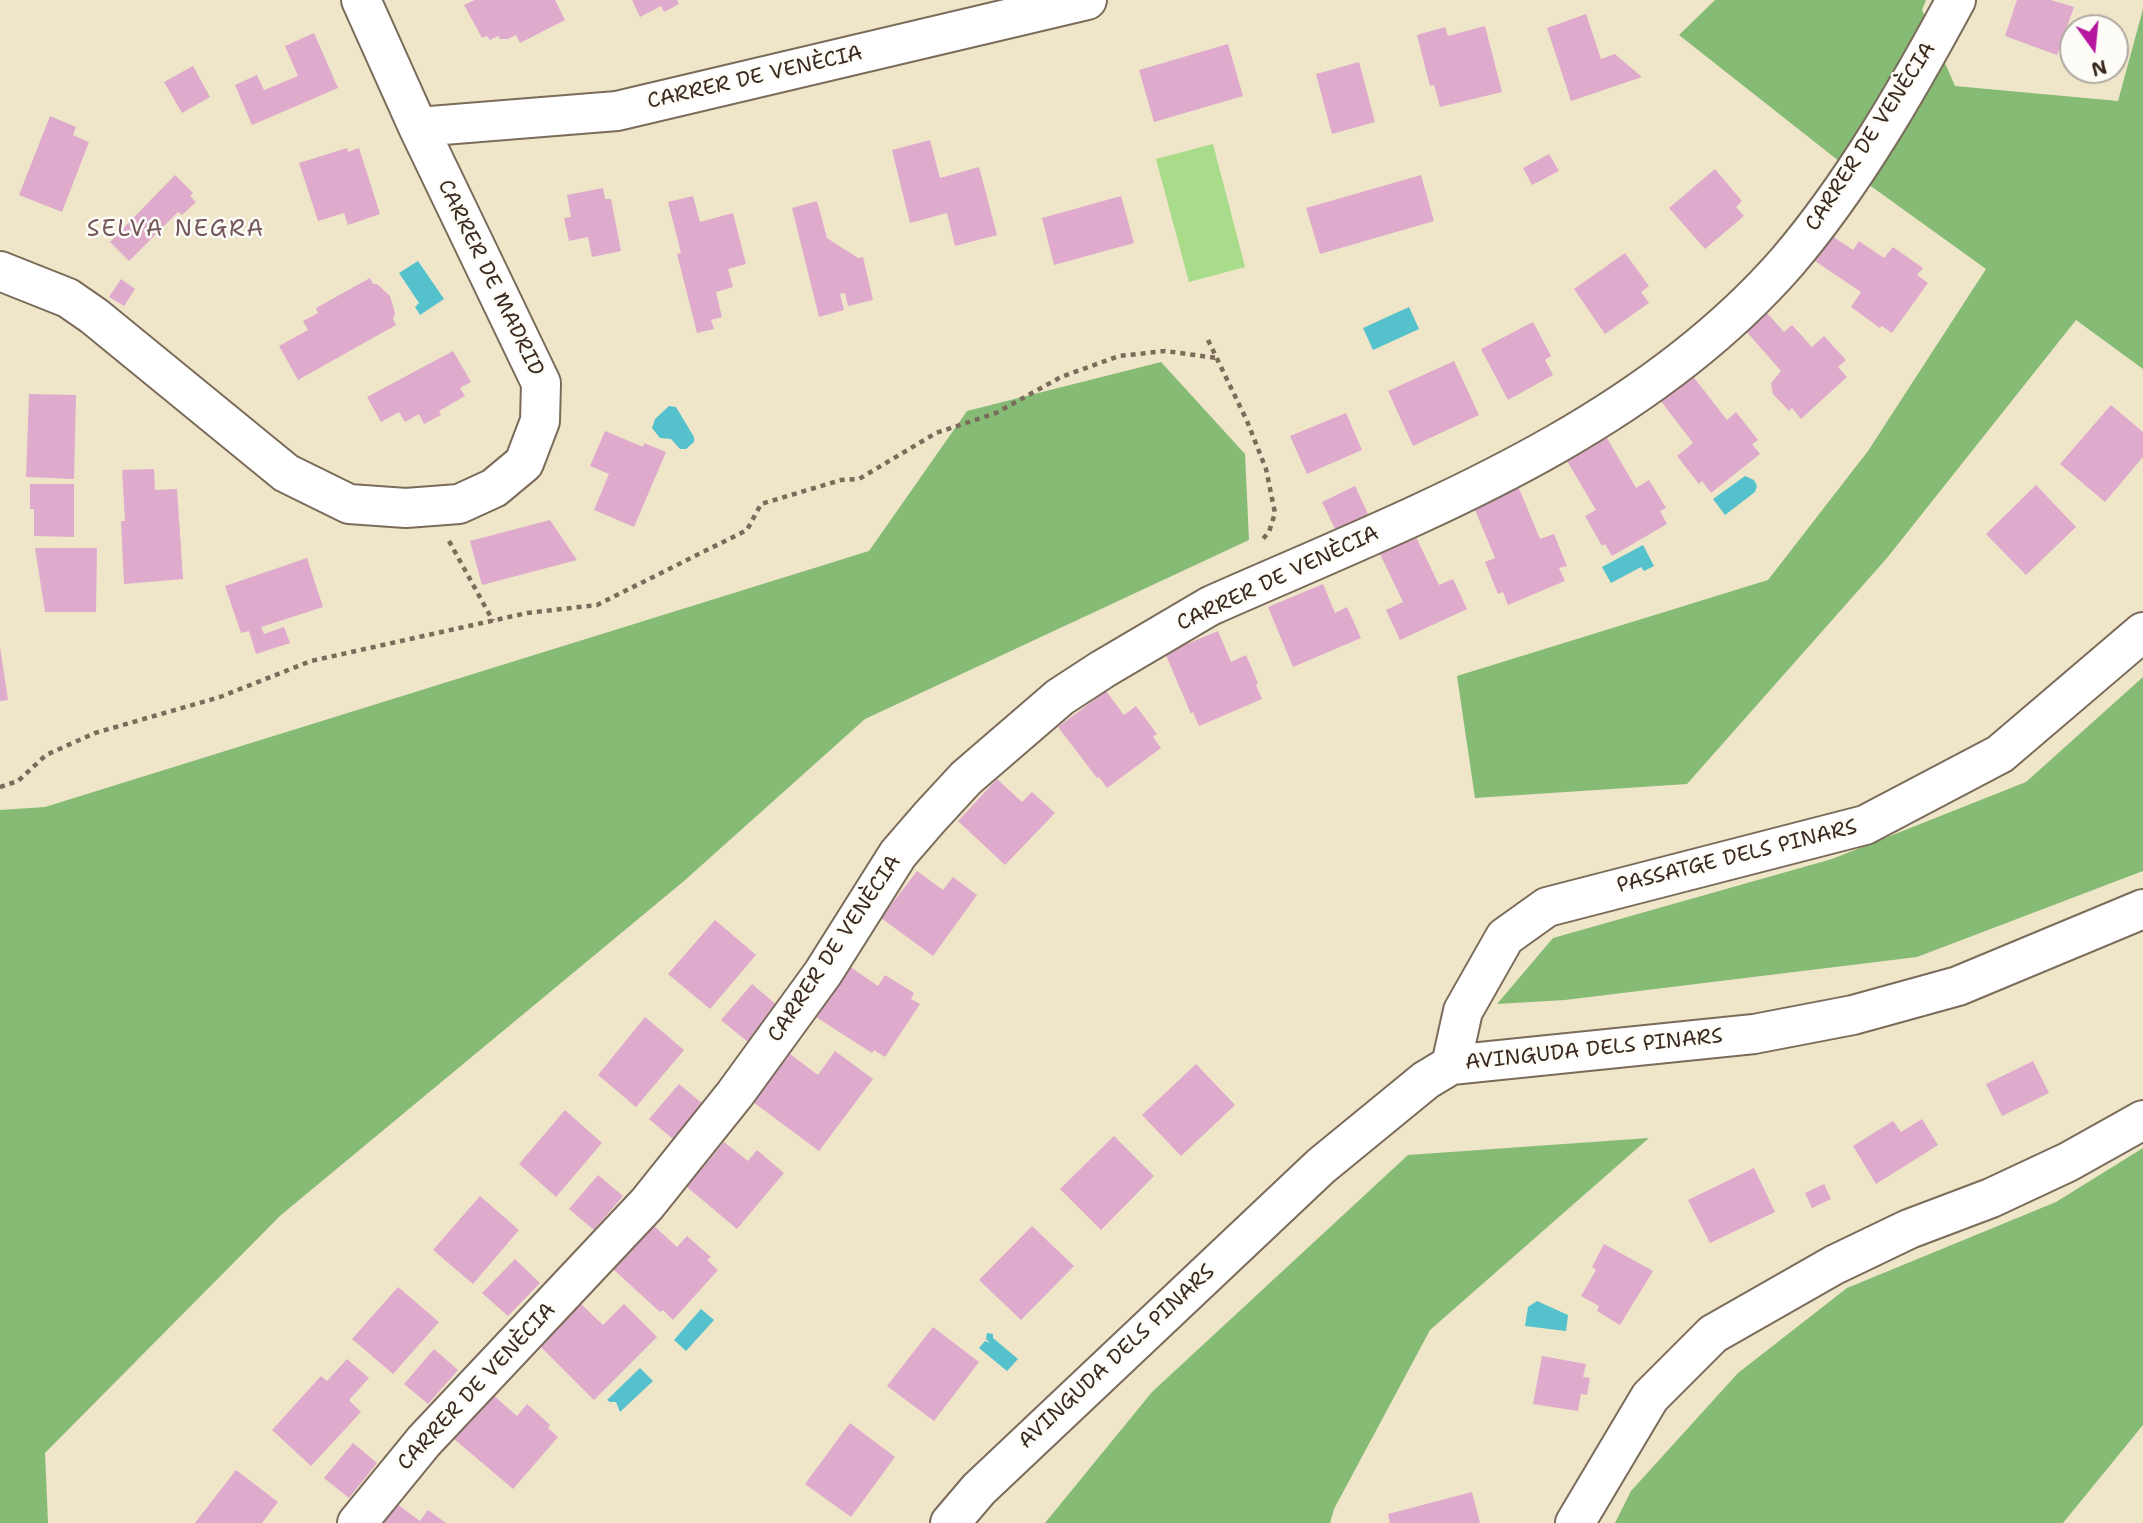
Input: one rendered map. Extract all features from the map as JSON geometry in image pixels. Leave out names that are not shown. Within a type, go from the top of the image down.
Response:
[{"type":"street","name":"CARRER DE MADRID","points":[[0,271],[68,298],[94,316],[286,473],[349,504],[405,508],[459,504],[495,488],[524,463],[540,421],[541,383],[418,127],[361,0]]},
{"type":"street","name":"CARRER DE VENÈCIA","points":[[418,127],[617,111],[1087,0]]},
{"type":"street","name":"CARRER DE VENÈCIA","points":[[357,1523],[424,1441],[647,1204],[735,1094],[823,973],[898,854],[966,778],[1060,697],[1175,625],[1210,606],[1444,503],[1546,449],[1606,412],[1700,345],[1741,309],[1785,263],[1825,215],[1918,71],[1956,0]]},
{"type":"street","name":"PASSATGE DELS PINARS","points":[[1451,1065],[1464,1011],[1505,937],[1546,906],[1865,825],[2000,754],[2143,632]]},
{"type":"street","name":"AVINGUDA DELS PINARS","points":[[950,1523],[979,1489],[1321,1166],[1426,1080],[1451,1065],[1754,1034],[1853,1015],[1958,986],[2143,909]]},
{"type":"street","points":[[1575,1523],[1650,1397],[1713,1334],[1834,1265],[1909,1229],[1991,1198],[2068,1162],[2143,1120]]},
{"type":"path","points":[[1208,340],[1266,469],[1275,513],[1269,532],[1255,548]]},
{"type":"path","points":[[0,787],[18,780],[46,755],[95,733],[220,697],[311,661],[527,613],[597,604],[747,530],[761,504],[841,480],[859,479],[936,433],[996,412],[1061,377],[1119,356],[1165,351],[1217,358]]},
{"type":"path","points":[[430,506],[493,621]]},
{"type":"green space","points":[[1715,0],[1926,0],[1922,10],[1955,86],[2118,101],[2123,84],[2129,84],[2129,61],[2143,9],[2143,369],[2076,320],[1887,558],[1687,784],[1475,798],[1457,676],[1768,580],[1868,451],[1986,269],[1868,184],[1679,35]]},
{"type":"green space","points":[[1213,144],[1245,267],[1189,282],[1156,159]]},
{"type":"green space","points":[[1161,362],[1245,454],[1249,540],[865,719],[684,881],[281,1215],[45,1453],[48,1523],[0,1523],[0,810],[45,807],[869,551],[967,411]]},
{"type":"green space","points":[[2143,677],[2143,871],[1917,957],[1565,1000],[1497,1004],[1553,938],[1832,859],[2026,782]]},
{"type":"green space","points":[[1649,1138],[1430,1330],[1334,1509],[1330,1523],[1045,1523],[1152,1392],[1408,1155]]},
{"type":"green space","points":[[2143,1148],[2143,1425],[2063,1523],[1615,1523],[1631,1491],[1738,1373],[1847,1288],[2056,1202]]},
{"type":"water","points":[[418,261],[444,299],[420,315],[415,307],[419,303],[399,273]]},
{"type":"water","points":[[1409,307],[1419,329],[1373,350],[1363,328]]},
{"type":"water","points":[[669,406],[676,407],[694,437],[694,442],[686,449],[680,449],[671,439],[660,438],[652,428],[655,419]]},
{"type":"water","points":[[1745,476],[1754,480],[1757,486],[1755,492],[1725,515],[1713,499]]},
{"type":"water","points":[[1643,545],[1654,566],[1644,571],[1641,567],[1611,583],[1602,567]]},
{"type":"water","points":[[1537,1301],[1568,1315],[1566,1331],[1525,1326],[1528,1307]]},
{"type":"water","points":[[701,1309],[714,1320],[686,1351],[674,1340]]},
{"type":"water","points":[[987,1333],[993,1334],[993,1338],[1018,1359],[1007,1371],[979,1348],[985,1341],[990,1343],[986,1339]]},
{"type":"water","points":[[640,1368],[653,1381],[620,1412],[616,1402],[607,1400]]},
{"type":"building","points":[[475,0],[555,0],[565,20],[520,43],[516,35],[508,39],[500,39],[498,36],[490,40],[487,36],[482,38],[464,5]]},
{"type":"building","points":[[632,0],[677,0],[679,4],[664,12],[661,6],[640,17]]},
{"type":"building","points":[[2017,0],[2051,0],[2074,7],[2072,14],[2059,14],[2057,55],[2005,36]]},
{"type":"building","points":[[1586,14],[1601,59],[1615,54],[1642,77],[1571,101],[1547,28]]},
{"type":"building","points":[[1485,26],[1502,92],[1440,107],[1434,85],[1430,86],[1417,35],[1445,27],[1448,36]]},
{"type":"building","points":[[314,33],[338,88],[252,125],[235,85],[257,75],[264,90],[298,76],[285,46]]},
{"type":"building","points":[[1228,44],[1243,96],[1154,122],[1139,70]]},
{"type":"building","points":[[1359,62],[1375,122],[1332,134],[1316,74]]},
{"type":"building","points":[[193,66],[210,97],[182,113],[164,82]]},
{"type":"building","points":[[50,116],[76,127],[73,135],[89,142],[62,212],[19,195]]},
{"type":"building","points":[[930,140],[940,178],[979,167],[997,235],[955,246],[947,213],[910,223],[892,150]]},
{"type":"building","points":[[347,148],[348,152],[359,148],[380,214],[348,225],[344,213],[318,221],[299,163]]},
{"type":"building","points":[[1549,154],[1559,171],[1532,185],[1523,168]]},
{"type":"building","points":[[1715,169],[1742,201],[1736,207],[1744,216],[1705,249],[1669,208]]},
{"type":"building","points":[[175,175],[193,193],[190,196],[196,202],[182,215],[178,212],[129,261],[110,242]]},
{"type":"building","points":[[1421,175],[1434,221],[1320,254],[1306,208]]},
{"type":"building","points":[[603,188],[605,199],[611,199],[621,251],[592,257],[588,237],[569,241],[564,218],[571,217],[567,195]]},
{"type":"building","points":[[693,196],[700,222],[733,213],[746,264],[728,269],[733,287],[716,292],[722,317],[711,320],[714,329],[697,333],[677,254],[681,253],[668,202]]},
{"type":"building","points":[[1121,196],[1134,243],[1054,265],[1042,218]]},
{"type":"building","points":[[817,201],[827,238],[858,258],[863,257],[873,300],[848,306],[845,293],[840,294],[844,310],[819,317],[792,208]]},
{"type":"building","points":[[1832,236],[1853,250],[1859,241],[1884,258],[1893,247],[1923,268],[1917,275],[1928,283],[1892,333],[1882,326],[1880,328],[1851,307],[1861,292],[1815,261]]},
{"type":"building","points":[[1625,253],[1649,286],[1641,292],[1649,303],[1605,334],[1574,289]]},
{"type":"building","points":[[370,278],[373,284],[377,284],[390,296],[396,325],[298,380],[279,346],[308,330],[303,321],[318,313],[316,308]]},
{"type":"building","points":[[121,279],[135,289],[124,306],[109,297]]},
{"type":"building","points":[[1767,313],[1784,332],[1792,325],[1812,347],[1824,336],[1846,360],[1838,367],[1847,377],[1801,419],[1792,408],[1789,411],[1773,394],[1771,383],[1781,371],[1746,331]]},
{"type":"building","points":[[1533,322],[1551,356],[1545,360],[1553,375],[1508,400],[1481,349]]},
{"type":"building","points":[[453,351],[471,382],[460,388],[465,396],[439,411],[441,415],[424,424],[419,414],[405,422],[399,412],[381,422],[367,397]]},
{"type":"building","points":[[1454,361],[1479,415],[1413,446],[1388,391]]},
{"type":"building","points":[[1692,375],[1727,420],[1736,412],[1758,440],[1752,444],[1760,454],[1711,493],[1702,481],[1699,484],[1677,456],[1693,443],[1660,400]]},
{"type":"building","points":[[29,394],[76,395],[74,479],[26,477]]},
{"type":"building","points":[[2111,405],[2143,432],[2143,457],[2105,502],[2060,464]]},
{"type":"building","points":[[1346,413],[1362,450],[1307,474],[1290,436]]},
{"type":"building","points":[[605,431],[643,447],[644,443],[666,452],[634,527],[594,510],[609,474],[590,466]]},
{"type":"building","points":[[1607,438],[1636,488],[1649,480],[1666,508],[1660,511],[1667,524],[1612,556],[1605,544],[1602,546],[1585,516],[1596,510],[1567,461]]},
{"type":"building","points":[[154,469],[155,490],[177,489],[183,579],[124,584],[121,521],[125,521],[122,470]]},
{"type":"building","points":[[30,484],[74,484],[74,537],[34,536]]},
{"type":"building","points":[[2036,485],[2076,527],[2026,575],[1986,534]]},
{"type":"building","points":[[1355,486],[1369,516],[1336,531],[1322,502]]},
{"type":"building","points":[[1518,486],[1540,539],[1554,534],[1567,566],[1559,568],[1565,581],[1508,605],[1503,592],[1498,594],[1485,562],[1495,558],[1473,505]]},
{"type":"building","points":[[550,520],[577,560],[482,585],[470,541]]},
{"type":"building","points":[[1415,535],[1439,585],[1453,579],[1467,609],[1400,640],[1386,610],[1403,602],[1379,552]]},
{"type":"building","points":[[35,548],[97,548],[96,612],[45,612]]},
{"type":"building","points":[[307,558],[323,607],[261,627],[264,634],[284,627],[290,643],[256,654],[249,631],[241,633],[225,586]]},
{"type":"building","points":[[1323,584],[1335,613],[1347,607],[1361,638],[1293,667],[1268,607]]},
{"type":"building","points":[[1218,631],[1231,662],[1246,655],[1262,699],[1199,726],[1193,712],[1191,714],[1165,653]]},
{"type":"building","points":[[0,647],[8,700],[0,701]]},
{"type":"building","points":[[1106,691],[1124,715],[1136,706],[1157,734],[1153,737],[1161,748],[1107,788],[1058,727]]},
{"type":"building","points":[[997,779],[1022,802],[1032,792],[1055,813],[1005,865],[958,821]]},
{"type":"building","points":[[917,871],[943,890],[953,877],[977,895],[933,956],[881,918]]},
{"type":"building","points":[[715,920],[756,955],[710,1009],[668,974]]},
{"type":"building","points":[[849,966],[878,986],[885,975],[914,993],[911,999],[920,1004],[885,1057],[874,1050],[872,1053],[816,1017]]},
{"type":"building","points":[[752,984],[778,1006],[748,1042],[721,1020]]},
{"type":"building","points":[[645,1017],[684,1050],[636,1107],[598,1075]]},
{"type":"building","points":[[835,1051],[873,1079],[819,1151],[753,1102],[790,1054],[818,1075]]},
{"type":"building","points":[[2033,1061],[2049,1093],[2002,1116],[1986,1084]]},
{"type":"building","points":[[1196,1064],[1235,1105],[1181,1156],[1142,1115]]},
{"type":"building","points":[[679,1084],[703,1104],[673,1139],[649,1119]]},
{"type":"building","points":[[565,1110],[602,1143],[556,1197],[519,1164]]},
{"type":"building","points":[[1922,1119],[1938,1145],[1876,1184],[1853,1146],[1893,1121],[1901,1132]]},
{"type":"building","points":[[1114,1136],[1154,1176],[1101,1230],[1060,1189]]},
{"type":"building","points":[[724,1142],[748,1161],[757,1150],[784,1173],[737,1229],[687,1187]]},
{"type":"building","points":[[1754,1168],[1775,1212],[1710,1243],[1688,1200]]},
{"type":"building","points":[[598,1175],[623,1196],[594,1230],[569,1209]]},
{"type":"building","points":[[1824,1184],[1831,1199],[1812,1208],[1805,1193]]},
{"type":"building","points":[[480,1196],[519,1230],[473,1284],[433,1250]]},
{"type":"building","points":[[653,1225],[677,1247],[687,1236],[711,1257],[707,1260],[718,1270],[673,1320],[663,1310],[660,1312],[613,1269]]},
{"type":"building","points":[[1032,1226],[1074,1266],[1021,1320],[979,1280]]},
{"type":"building","points":[[1604,1244],[1653,1271],[1620,1325],[1597,1311],[1599,1306],[1581,1296],[1596,1270],[1592,1267]]},
{"type":"building","points":[[515,1259],[540,1283],[508,1316],[482,1293]]},
{"type":"building","points":[[398,1287],[439,1322],[393,1374],[352,1339]]},
{"type":"building","points":[[580,1303],[603,1325],[624,1304],[657,1337],[594,1400],[538,1344]]},
{"type":"building","points":[[933,1327],[979,1362],[934,1421],[887,1386]]},
{"type":"building","points":[[434,1349],[458,1370],[428,1404],[404,1384]]},
{"type":"building","points":[[1542,1356],[1586,1364],[1583,1377],[1590,1378],[1587,1395],[1581,1394],[1578,1411],[1533,1404]]},
{"type":"building","points":[[347,1359],[369,1378],[349,1400],[361,1412],[311,1466],[272,1430],[321,1376],[327,1381]]},
{"type":"building","points":[[492,1394],[517,1416],[527,1404],[550,1425],[548,1428],[558,1437],[513,1489],[453,1438]]},
{"type":"building","points":[[850,1423],[895,1457],[851,1517],[805,1484]]},
{"type":"building","points":[[353,1443],[377,1463],[349,1498],[324,1478]]},
{"type":"building","points":[[236,1470],[278,1502],[262,1523],[195,1523]]},
{"type":"building","points":[[1472,1492],[1480,1523],[1390,1523],[1388,1514]]},
{"type":"building","points":[[393,1501],[420,1521],[428,1510],[446,1523],[376,1523]]},
{"type":"district","name":"SELVA NEGRA","points":[[176,230]]}]
